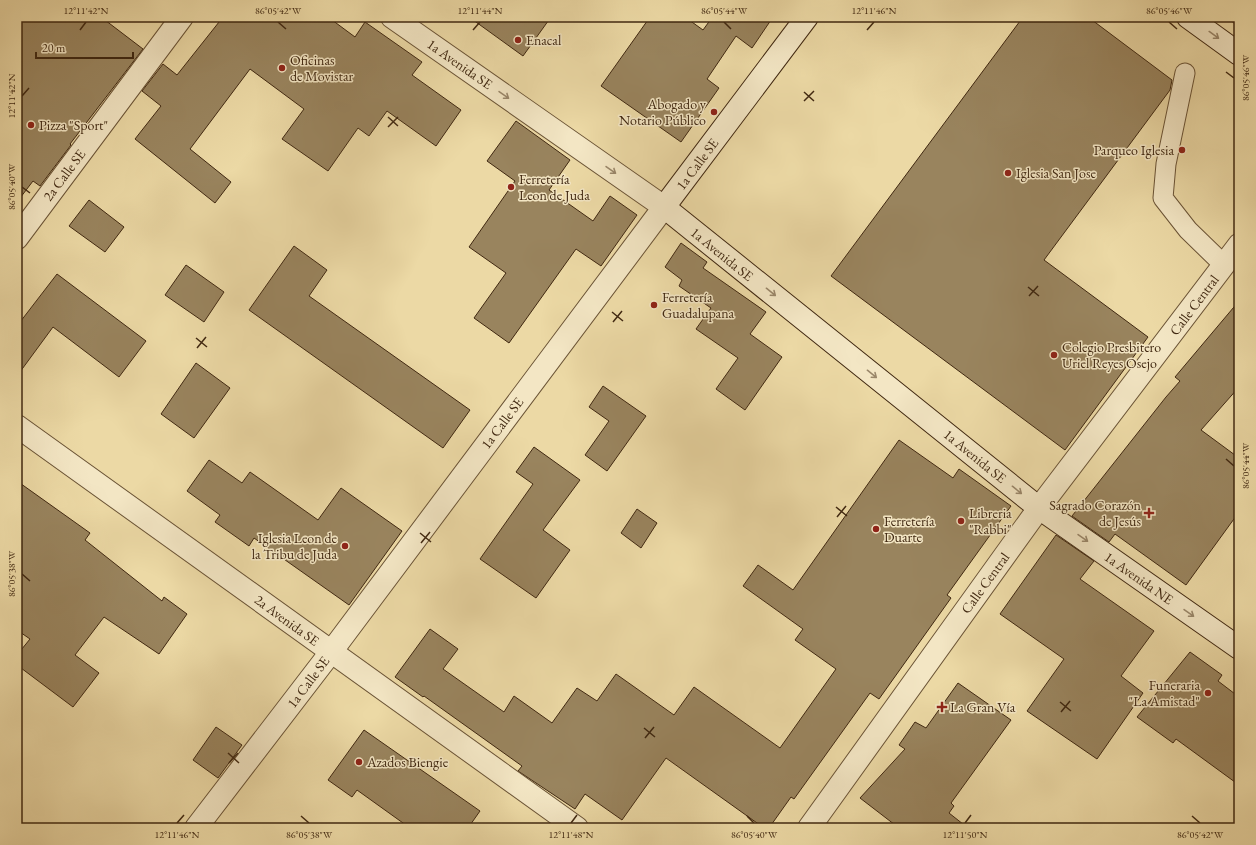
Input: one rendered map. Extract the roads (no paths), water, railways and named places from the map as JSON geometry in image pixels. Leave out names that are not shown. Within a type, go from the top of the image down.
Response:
[{"type":"street","name":"2a Calle SE","points":[[17,238],[182,17]]},
{"type":"street","name":"1a Avenida SE","points":[[392,17],[664,207],[1039,508]]},
{"type":"street","name":"1a Calle SE","points":[[196,828],[331,652],[807,17]]},
{"type":"street","points":[[1188,17],[1239,54]]},
{"type":"street","name":"Calle Central","points":[[808,828],[1039,508],[1239,246]]},
{"type":"street","name":"2a Avenida SE","points":[[17,426],[577,828]]},
{"type":"street","name":"1a Avenida NE","points":[[1039,508],[1239,648]]},
{"type":"lane","points":[[1185,73],[1166,164],[1162,198],[1188,230],[1224,265]]},
{"type":"place","name":"Enacal","points":[[518,40]]},
{"type":"place","name":"Oficinas de Movistar","points":[[282,68]]},
{"type":"place","name":"Abogado y Notario Público","points":[[714,112]]},
{"type":"place","name":"Pizza \"Sport\"","points":[[31,125]]},
{"type":"place","name":"Parqueo Iglesia","points":[[1182,150]]},
{"type":"place","name":"Iglesia San Jose","points":[[1008,173]]},
{"type":"place","name":"Ferretería Leon de Juda","points":[[511,187]]},
{"type":"place","name":"Ferretería Guadalupana","points":[[654,305]]},
{"type":"place","name":"Colegio Presbitero Uriel Reyes Osejo","points":[[1054,355]]},
{"type":"place","name":"Sagrado Corazón de Jesús","points":[[1149,513]]},
{"type":"place","name":"Libreria \"Rabbi\"","points":[[961,521]]},
{"type":"place","name":"Ferretería Duarte","points":[[876,529]]},
{"type":"place","name":"Iglesia Leon de la Tribu de Juda","points":[[345,546]]},
{"type":"place","name":"Funeraria \"La Amistad\"","points":[[1208,693]]},
{"type":"place","name":"La Gran Vía","points":[[942,707]]},
{"type":"place","name":"Azados Biengie","points":[[359,762]]}]
